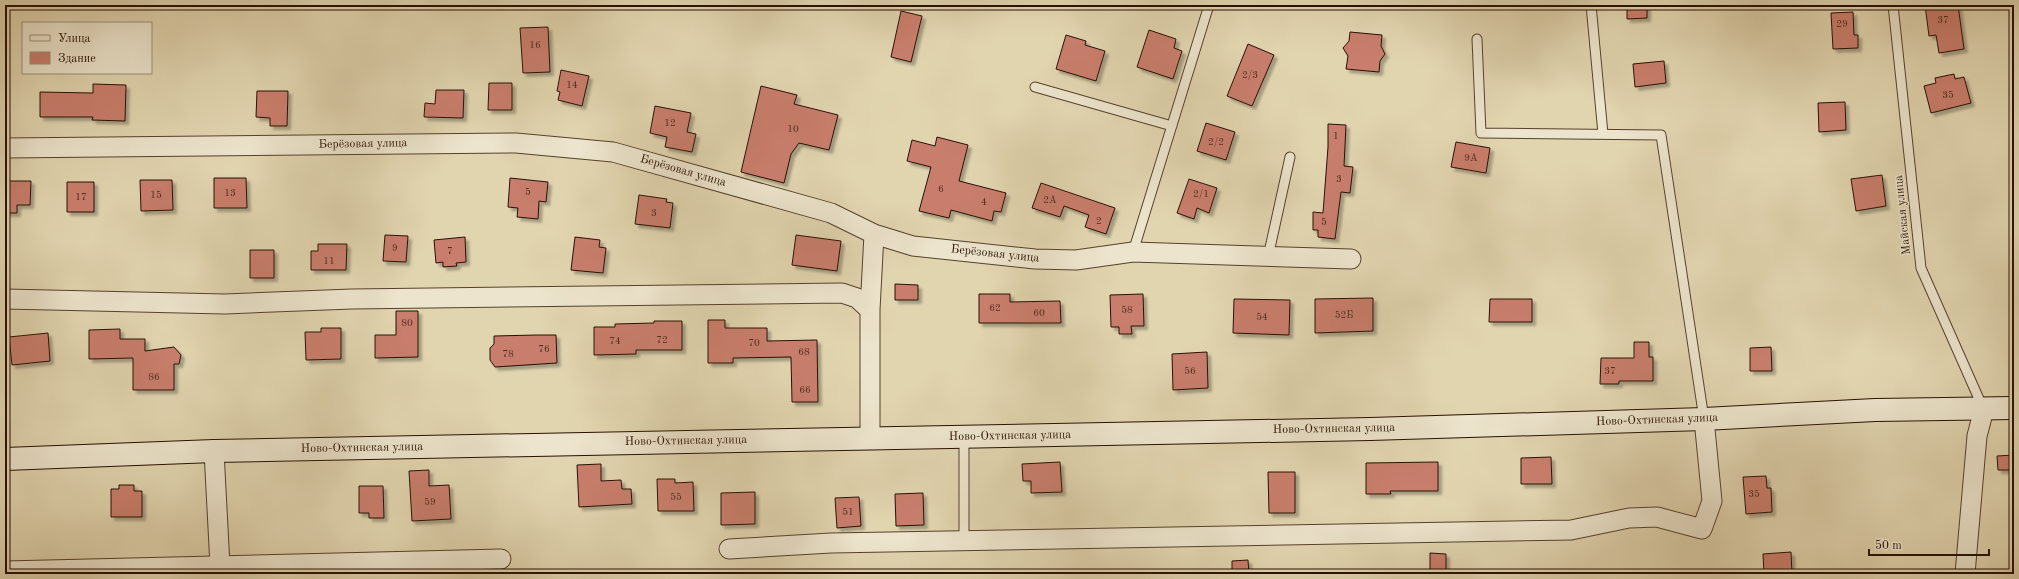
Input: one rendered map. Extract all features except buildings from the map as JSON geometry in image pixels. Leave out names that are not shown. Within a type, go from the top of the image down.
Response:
[{"type":"street","name":"Берёзовая улица","points":[[5,148],[516,143],[613,152],[831,213],[874,234],[913,246],[1035,259],[1076,260],[1133,252],[1351,259]]},
{"type":"street","points":[[870,437],[870,310],[874,234]]},
{"type":"street","points":[[5,299],[225,304],[352,298],[842,293],[857,298],[870,310]]},
{"type":"street","name":"Ново-Охтинская улица","points":[[5,459],[214,451],[870,437],[964,437],[1370,429],[1704,419],[1876,410],[2014,408]]},
{"type":"street","points":[[1965,574],[1977,436],[1984,409]]},
{"type":"street","points":[[730,549],[832,543],[964,542],[1571,530],[1629,518],[1657,516],[1702,529],[1712,501],[1704,419]]},
{"type":"street","points":[[214,451],[220,566]]},
{"type":"street","points":[[5,571],[220,566],[301,569],[501,559]]},
{"type":"lane","points":[[1133,252],[1209,5]]},
{"type":"lane","points":[[1591,5],[1603,134]]},
{"type":"lane","name":"Майская улица","points":[[1893,5],[1921,268],[1984,409]]},
{"type":"lane","points":[[1476,39],[1481,133],[1661,135],[1704,419]]},
{"type":"lane","points":[[1036,87],[1172,126]]},
{"type":"lane","points":[[1268,256],[1290,157]]},
{"type":"lane","points":[[964,437],[964,542]]}]
